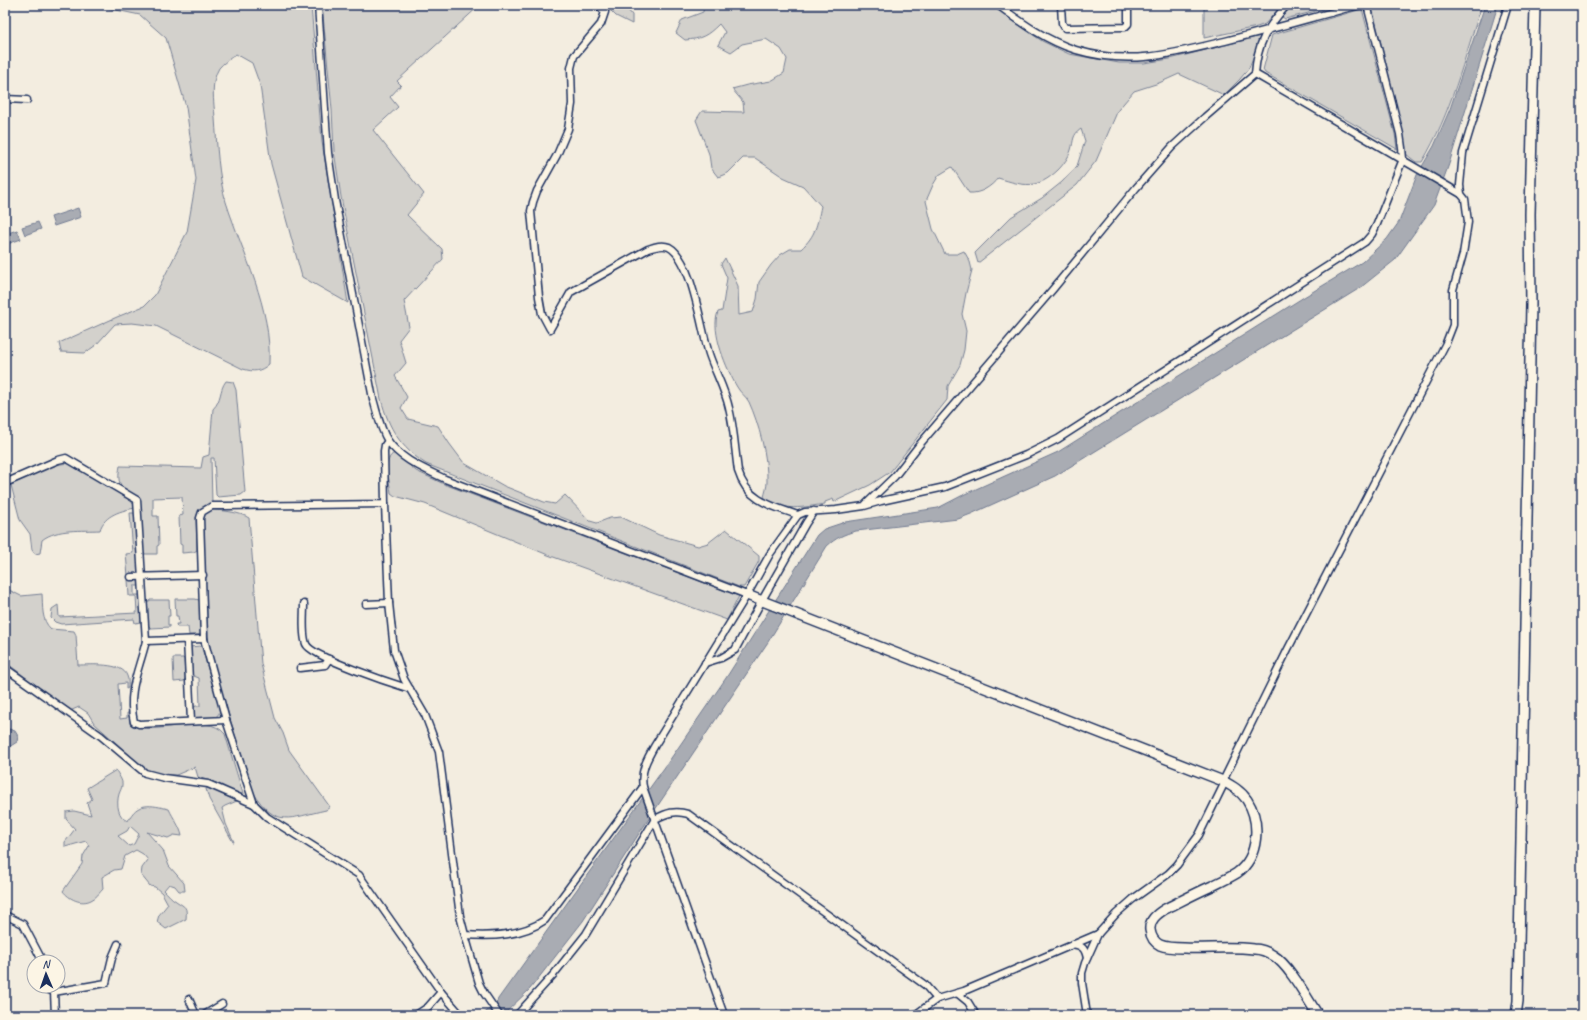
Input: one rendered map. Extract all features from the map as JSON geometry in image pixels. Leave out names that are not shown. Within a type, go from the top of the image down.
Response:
[{"type":"street","points":[[318,5],[328,153],[335,200],[372,399],[388,441],[416,465],[445,479],[1224,781],[1247,799],[1252,809],[1256,839],[1249,858],[1238,872],[1156,915],[1151,922],[1151,936],[1154,941],[1171,948],[1255,949],[1276,957],[1287,970],[1318,1015]]},
{"type":"street","points":[[598,5],[605,12],[601,24],[574,56],[571,68],[572,104],[568,129],[557,155],[537,191],[532,206],[533,240],[542,314],[550,329],[571,292],[648,249],[658,246],[668,247],[676,254],[683,264],[695,300],[708,353],[726,397],[740,479],[746,489],[753,496],[767,505],[798,515]]},
{"type":"street","points":[[998,5],[1043,36],[1076,50],[1112,57],[1141,58],[1165,55],[1266,31],[1359,5]]},
{"type":"street","points":[[1061,5],[1062,23],[1065,28],[1125,27],[1128,24],[1128,5]]},
{"type":"street","points":[[864,506],[895,476],[925,438],[1172,147],[1204,117],[1255,74],[1256,60],[1266,31],[1287,5]]},
{"type":"street","points":[[724,1015],[641,778],[645,763],[655,745],[747,595],[770,554],[798,515],[805,512],[864,506],[945,488],[1033,452],[1058,439],[1103,412],[1365,242],[1378,224],[1403,159],[1400,134],[1368,5]]},
{"type":"street","points":[[1461,194],[1460,173],[1463,153],[1508,5]]},
{"type":"street","points":[[1516,1015],[1518,1001],[1522,816],[1531,312],[1530,206],[1535,5]]},
{"type":"street","points":[[1087,1015],[1082,973],[1098,934],[1116,914],[1148,887],[1168,874],[1185,855],[1199,835],[1285,656],[1446,343],[1453,325],[1453,290],[1463,254],[1468,222],[1465,199],[1461,194],[1419,168],[1255,74]]},
{"type":"street","points":[[5,99],[27,100]]},
{"type":"street","points":[[388,441],[385,445],[384,451],[385,504],[389,603],[394,650],[404,679],[425,715],[438,752],[460,916],[478,978],[484,993],[499,1015]]},
{"type":"street","points":[[5,484],[58,460],[66,458],[137,500],[146,642],[133,684],[134,722],[139,724],[226,720]]},
{"type":"street","points":[[254,804],[226,720],[204,639],[200,518],[202,512],[206,508],[212,506],[385,504]]},
{"type":"street","points":[[705,663],[721,658],[735,650],[760,602],[814,511]]},
{"type":"street","points":[[131,577],[203,575]]},
{"type":"street","points":[[366,604],[389,603]]},
{"type":"street","points":[[304,604],[306,645],[319,655],[385,681],[410,689]]},
{"type":"street","points":[[146,642],[204,639]]},
{"type":"street","points":[[187,640],[191,721]]},
{"type":"street","points":[[300,668],[325,665],[329,659]]},
{"type":"street","points":[[5,668],[101,736],[145,773],[164,778],[208,784],[254,804],[267,817],[359,875],[441,992],[461,1015]]},
{"type":"street","points":[[465,935],[501,935],[525,931],[537,926],[545,920],[644,790]]},
{"type":"street","points":[[517,1015],[554,974],[586,934],[654,817],[668,812],[679,811],[688,814],[925,985],[937,999]]},
{"type":"street","points":[[5,915],[23,924],[39,954]]},
{"type":"street","points":[[914,1015],[937,999],[957,993],[1098,934]]},
{"type":"street","points":[[66,990],[106,983],[112,958],[118,944]]},
{"type":"street","points":[[1073,944],[1081,946],[1085,950],[1087,958]]},
{"type":"street","points":[[416,1015],[428,1007],[441,992]]},
{"type":"street","points":[[957,993],[968,1002],[976,1015]]},
{"type":"street","points":[[54,994],[55,1015]]},
{"type":"street","points":[[189,1000],[196,1015]]},
{"type":"street","points":[[204,1015],[222,1004]]},
{"type":"street","points":[[5,1012],[8,1015]]},
{"type":"shaded area","points":[[92,5],[311,5],[322,142],[348,303],[302,277],[271,164],[260,85],[252,63],[236,54],[219,68],[214,80],[213,99],[217,150],[223,192],[255,282],[266,322],[269,343],[269,364],[263,369],[250,371],[243,369],[156,326],[132,323],[115,324],[96,345],[85,353],[61,352],[59,343],[144,306],[155,295],[187,232],[196,180],[186,107],[166,38],[140,15]]},
{"type":"shaded area","points":[[322,5],[480,5],[397,81],[401,85],[390,97],[398,107],[373,130],[424,194],[407,215],[442,249],[443,259],[404,301],[409,327],[399,340],[406,363],[395,376],[407,397],[401,408],[408,419],[438,426],[464,463],[504,486],[544,502],[555,504],[565,495],[590,521],[597,523],[610,518],[621,517],[659,535],[698,546],[708,543],[726,529],[759,556],[759,561],[744,587],[739,587],[426,464],[402,444],[392,428],[381,399],[341,197],[334,151],[332,110]]},
{"type":"shaded area","points":[[605,5],[624,5],[632,15],[632,24],[616,16]]},
{"type":"shaded area","points":[[704,5],[990,5],[1042,41],[1069,54],[1119,63],[1144,63],[1170,59],[1261,36],[1249,68],[1224,95],[1179,74],[1159,83],[1134,91],[1118,110],[1096,161],[1077,185],[978,263],[975,253],[1011,217],[1042,198],[1062,182],[1077,166],[1085,141],[1081,129],[1075,136],[1070,153],[1062,166],[1043,181],[1037,183],[1015,183],[998,178],[985,189],[969,193],[952,167],[939,175],[926,201],[933,229],[945,254],[957,254],[964,251],[970,262],[972,270],[962,314],[966,331],[964,350],[960,365],[948,386],[947,400],[890,472],[870,485],[834,502],[833,499],[825,502],[825,504],[793,508],[778,505],[764,497],[767,484],[766,462],[756,420],[749,402],[738,389],[733,380],[724,361],[718,340],[716,320],[718,312],[722,311],[727,278],[721,264],[725,258],[738,286],[739,315],[753,312],[757,299],[759,282],[780,255],[790,249],[801,249],[806,244],[815,229],[821,206],[803,186],[783,177],[755,158],[743,158],[728,173],[718,177],[711,168],[709,154],[696,120],[702,111],[744,112],[743,102],[732,89],[771,81],[784,73],[787,59],[781,49],[766,39],[742,44],[731,52],[718,45],[725,32],[719,24],[704,36],[685,40],[676,33],[682,20],[703,12]]},
{"type":"shaded area","points":[[1204,5],[1282,5],[1265,24],[1204,38]]},
{"type":"shaded area","points":[[1293,5],[1339,5],[1285,19],[1282,17]]},
{"type":"shaded area","points":[[1381,5],[1482,5],[1449,105],[1432,144],[1422,162],[1416,162],[1406,154],[1403,133],[1372,7]]},
{"type":"shaded area","points":[[1485,5],[1498,5],[1449,164],[1434,205],[1395,260],[1360,288],[1055,476],[958,519],[856,531],[848,533],[830,543],[768,642],[640,832],[583,921],[530,989],[504,1014],[482,1015],[496,1004],[498,999],[667,764],[726,678],[817,535],[824,529],[845,522],[938,508],[965,494],[1058,452],[1362,262],[1387,239],[1399,222],[1417,175],[1434,146],[1450,109]]},
{"type":"shaded area","points":[[1362,9],[1395,134],[1397,149],[1265,73],[1263,70],[1272,35]]},
{"type":"shaded area","points":[[78,208],[81,217],[54,226],[51,217]]},
{"type":"shaded area","points":[[38,222],[41,229],[25,235],[22,227]]},
{"type":"shaded area","points":[[17,230],[21,239],[5,245],[5,234]]},
{"type":"shaded area","points":[[226,381],[233,382],[236,390],[245,492],[241,495],[218,497],[216,495],[214,458],[211,458],[212,504],[206,505],[202,508],[198,512],[196,518],[197,550],[194,552],[182,553],[182,545],[180,544],[179,516],[183,515],[182,497],[153,498],[153,516],[158,516],[159,545],[157,546],[157,554],[145,554],[142,550],[140,498],[125,490],[120,483],[120,466],[201,468],[203,457],[209,455],[213,409],[218,402],[222,388]]},
{"type":"shaded area","points":[[395,453],[416,471],[444,484],[739,596],[727,620],[548,555],[425,504],[395,496],[391,493],[388,465],[391,455]]},
{"type":"shaded area","points":[[70,463],[131,501],[136,508],[125,510],[109,517],[102,525],[100,530],[70,531],[48,536],[42,540],[40,553],[35,554],[32,550],[30,534],[20,520],[11,485],[47,468]]},
{"type":"shaded area","points":[[210,510],[235,513],[249,518],[261,664],[275,718],[283,733],[289,750],[330,807],[326,810],[293,818],[284,818],[269,812],[261,804],[253,792],[209,652],[202,519],[204,513]]},
{"type":"shaded area","points":[[130,513],[136,513],[140,571],[139,574],[128,576],[126,554],[133,553]]},
{"type":"shaded area","points":[[128,580],[139,580],[140,586],[134,586],[134,595],[140,595],[142,622],[135,623],[134,619],[61,624],[55,622],[51,618],[52,609],[58,605],[59,617],[137,613],[136,596],[129,596]]},
{"type":"shaded area","points":[[5,588],[21,596],[42,594],[44,617],[51,629],[74,631],[76,635],[78,665],[113,666],[124,672],[128,679],[128,688],[126,689],[126,683],[118,684],[120,719],[127,718],[127,713],[129,713],[130,724],[140,728],[152,729],[193,724],[206,724],[217,727],[225,734],[244,797],[219,784],[198,777],[195,767],[176,775],[164,775],[146,770],[94,723],[88,713],[79,707],[70,711],[8,664],[5,661]]},
{"type":"shaded area","points":[[175,599],[199,600],[201,635],[189,635],[188,627],[177,627],[176,624],[179,624],[178,616],[176,616]]},
{"type":"shaded area","points":[[150,600],[169,600],[170,616],[168,616],[168,625],[170,625],[170,627],[151,628],[147,624],[146,605]]},
{"type":"shaded area","points":[[200,646],[202,648],[220,710],[219,714],[210,719],[194,719],[193,717],[192,708],[200,706],[199,678],[191,675],[190,647]]},
{"type":"shaded area","points":[[173,658],[184,659],[184,681],[174,682]]},
{"type":"shaded area","points":[[9,729],[15,731],[18,736],[17,742],[9,747],[5,745],[5,730]]},
{"type":"shaded area","points":[[116,770],[122,783],[118,798],[118,806],[122,817],[128,821],[136,810],[145,806],[156,806],[169,809],[182,836],[174,835],[168,838],[147,832],[163,850],[169,866],[184,883],[185,891],[179,891],[175,886],[169,884],[164,890],[185,908],[186,919],[166,929],[157,922],[159,915],[168,904],[162,893],[155,887],[150,886],[141,875],[142,868],[148,860],[143,854],[136,850],[125,856],[121,869],[114,870],[102,877],[103,889],[93,899],[83,902],[79,901],[72,899],[63,891],[82,864],[83,856],[89,846],[86,841],[65,847],[65,842],[75,829],[66,819],[66,812],[74,811],[91,815],[87,803],[92,799],[87,788]],"holes":[[[130,826],[139,834],[134,844],[129,846],[118,836],[127,831]]]},
{"type":"shaded area","points":[[207,787],[237,801],[222,808],[226,824],[234,842],[209,799],[206,789]]}]
